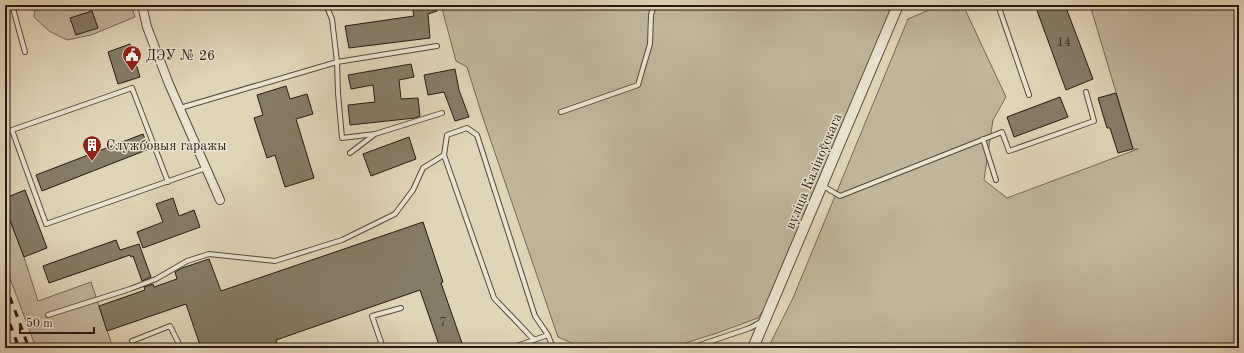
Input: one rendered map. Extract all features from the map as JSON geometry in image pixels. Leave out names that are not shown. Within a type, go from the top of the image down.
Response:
[{"type":"street","points":[[142,5],[147,27],[220,200]]},
{"type":"street","name":"вуліца Каліноўскага","points":[[753,348],[898,5]]},
{"type":"lane","points":[[12,5],[25,52]]},
{"type":"lane","points":[[326,5],[332,19],[337,62],[342,138],[375,134],[442,113]]},
{"type":"lane","points":[[561,112],[638,85],[650,44],[651,15],[654,5]]},
{"type":"lane","points":[[998,5],[1029,95]]},
{"type":"lane","points":[[180,108],[337,62],[436,46]]},
{"type":"lane","points":[[168,182],[132,88],[12,130],[46,224],[168,182],[206,168]]},
{"type":"lane","points":[[822,186],[840,196],[1002,132],[1009,151],[1094,121],[1086,92]]},
{"type":"lane","points":[[534,340],[494,298],[444,155],[447,134],[467,128],[477,135],[534,316],[548,336],[553,348]]},
{"type":"lane","points":[[350,153],[375,134]]},
{"type":"lane","points":[[983,139],[996,180]]},
{"type":"lane","points":[[48,315],[130,290],[156,279],[187,261],[209,254],[275,261],[342,240],[395,214],[413,190],[424,168],[444,155]]},
{"type":"lane","points":[[384,348],[372,316],[401,308]]},
{"type":"lane","points":[[691,348],[750,328],[765,320]]},
{"type":"lane","points":[[132,341],[170,326],[181,348]]},
{"type":"lane","points":[[511,348],[548,336]]},
{"type":"shaded area","points":[[36,5],[131,5],[135,17],[91,35],[67,40],[49,31],[34,17]]},
{"type":"shaded area","points":[[441,5],[890,6],[887,22],[767,305],[758,318],[670,348],[583,348],[558,337],[467,67],[456,61]]},
{"type":"shaded area","points":[[937,5],[963,5],[1006,97],[993,120],[984,180],[1007,198],[1138,149],[1133,149],[1090,5],[1239,5],[1239,348],[768,348],[793,298],[908,19],[936,7]]},
{"type":"shaded area","points":[[5,207],[24,257],[38,301],[91,282],[113,348],[36,348],[5,265]]},
{"type":"building","points":[[412,5],[436,5],[437,11],[428,14],[430,38],[349,48],[345,26],[414,16]]},
{"type":"building","points":[[1035,5],[1065,5],[1093,79],[1066,90]]},
{"type":"building","points":[[92,11],[98,28],[76,35],[70,18]]},
{"type":"building","points":[[130,44],[140,77],[118,84],[108,52]]},
{"type":"building","points":[[411,64],[414,77],[399,80],[401,99],[418,98],[420,116],[415,118],[350,125],[348,105],[375,102],[373,85],[351,89],[348,75]]},
{"type":"building","points":[[455,69],[459,90],[469,117],[455,121],[444,92],[428,95],[424,75]]},
{"type":"building","points":[[286,86],[290,99],[307,94],[313,114],[296,119],[314,178],[285,187],[275,155],[267,158],[254,118],[263,115],[257,95]]},
{"type":"building","points":[[1116,93],[1133,149],[1118,153],[1110,128],[1107,128],[1098,98]]},
{"type":"building","points":[[1060,97],[1068,117],[1014,137],[1007,117]]},
{"type":"building","name":"Службовыя гаражы","points":[[143,134],[149,149],[42,191],[36,175]]},
{"type":"building","points":[[409,137],[416,159],[371,176],[363,154]]},
{"type":"building","points":[[25,190],[47,248],[24,257],[5,207],[5,198]]},
{"type":"building","points":[[173,198],[179,216],[194,210],[200,227],[143,248],[137,232],[163,222],[156,204]]},
{"type":"building","points":[[423,222],[443,282],[441,283],[462,343],[448,348],[440,348],[420,290],[276,340],[278,348],[201,348],[186,304],[107,331],[99,306],[145,290],[144,287],[153,284],[154,287],[177,279],[175,272],[182,268],[209,259],[221,291]]},
{"type":"building","points":[[116,240],[120,250],[139,244],[151,277],[142,281],[133,256],[131,257],[130,255],[49,283],[43,266]]},
{"type":"railway","points":[[5,284],[29,348]]},
{"type":"railway","points":[[5,311],[19,348]]},
{"type":"place","name":"ДЭУ № 26","points":[[132,72]]},
{"type":"place","name":"Службовыя гаражы","points":[[92,162]]}]
